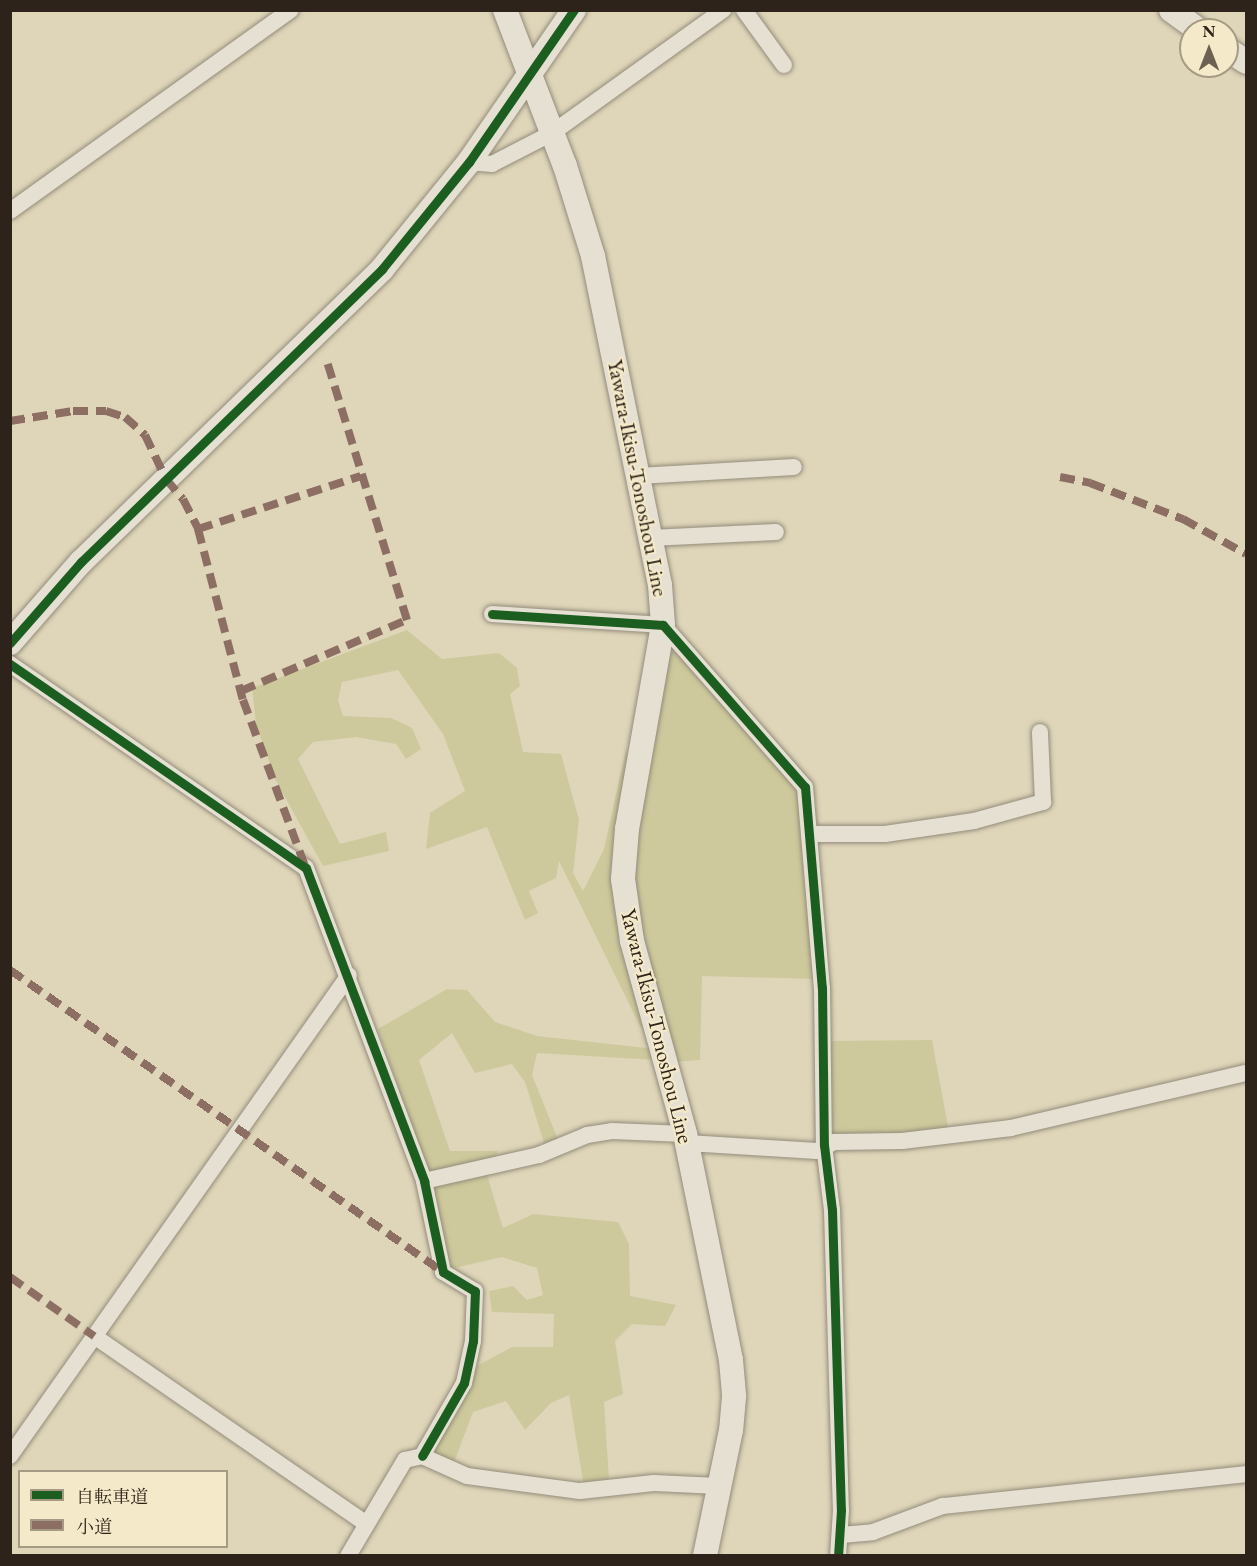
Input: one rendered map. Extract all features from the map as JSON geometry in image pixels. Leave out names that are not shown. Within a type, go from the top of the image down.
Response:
[{"type":"main road","name":"Yawara-Ikisu-Tonoshou Line","points":[[505,10],[552,133],[593,256],[660,585],[663,625],[627,829],[623,879],[632,941],[686,1138],[723,1313],[734,1397],[705,1556]]},
{"type":"main road","points":[[10,643],[81,562],[382,269],[469,162],[574,10]]},
{"type":"street","points":[[10,211],[291,10]]},
{"type":"street","points":[[469,162],[492,164],[552,133],[723,10]]},
{"type":"street","points":[[744,10],[784,65]]},
{"type":"street","points":[[638,476],[794,467]]},
{"type":"street","points":[[650,538],[776,532]]},
{"type":"street","points":[[492,614],[663,625],[805,787],[822,988],[824,1145],[832,1210],[841,1535],[838,1556]]},
{"type":"street","points":[[10,664],[306,868],[349,975],[424,1181],[443,1272],[475,1291],[473,1341],[464,1383],[422,1456]]},
{"type":"street","points":[[810,834],[885,834],[974,821],[1043,802],[1040,732]]},
{"type":"street","points":[[10,1456],[349,975]]},
{"type":"street","points":[[424,1181],[539,1155],[586,1135],[612,1131],[817,1151],[824,1145],[902,1141],[1011,1128],[1246,1073]]},
{"type":"street","points":[[94,1336],[366,1524]]},
{"type":"street","points":[[348,1556],[405,1460],[422,1456],[467,1476],[580,1491],[654,1483],[719,1486]]},
{"type":"street","points":[[841,1535],[873,1532],[943,1506],[1246,1474]]},
{"type":"shaded area","points":[[407,630],[442,659],[499,653],[517,668],[520,686],[510,694],[523,752],[561,754],[579,820],[573,873],[583,891],[604,849],[626,749],[631,764],[620,833],[649,1027],[640,1026],[559,861],[556,878],[529,891],[538,913],[525,920],[487,827],[426,849],[430,813],[465,791],[443,734],[398,670],[342,682],[338,700],[343,716],[391,718],[412,728],[421,749],[406,759],[396,744],[356,737],[313,742],[298,759],[340,844],[386,832],[389,851],[323,866],[275,779],[256,723],[252,688]]},
{"type":"shaded area","points":[[665,652],[681,652],[796,784],[816,979],[702,976],[700,1060],[674,1062],[640,943],[629,875]]},
{"type":"shaded area","points":[[447,989],[467,990],[495,1022],[537,1036],[655,1049],[657,1060],[537,1053],[532,1075],[559,1142],[546,1149],[525,1082],[512,1064],[475,1073],[452,1033],[419,1060],[450,1151],[498,1151],[487,1175],[503,1228],[533,1214],[618,1222],[629,1244],[630,1296],[676,1305],[665,1326],[632,1324],[615,1341],[623,1394],[604,1402],[609,1480],[584,1487],[569,1395],[551,1403],[525,1430],[506,1401],[473,1412],[453,1465],[431,1456],[477,1366],[512,1347],[553,1347],[554,1314],[492,1312],[489,1291],[513,1286],[527,1300],[543,1295],[537,1268],[502,1257],[450,1269],[431,1181],[378,1029]]},
{"type":"shaded area","points":[[932,1040],[949,1132],[832,1137],[829,1041]]},
{"type":"marked path","points":[[241,691],[407,620],[327,362]]},
{"type":"marked path","points":[[10,421],[73,411],[106,411],[125,417],[145,435],[166,479],[183,499],[198,529],[243,700],[305,866]]},
{"type":"marked path","points":[[198,529],[361,476]]},
{"type":"marked path","points":[[1060,477],[1090,483],[1183,519],[1246,554]]},
{"type":"marked path","points":[[10,970],[443,1272]]},
{"type":"marked path","points":[[10,1277],[94,1336]]},
{"type":"cycle path","points":[[10,643],[81,562],[382,269],[469,162],[574,10]]},
{"type":"cycle path","points":[[492,614],[663,625],[805,787],[822,988],[824,1145],[832,1210],[841,1510],[838,1556]]},
{"type":"cycle path","points":[[10,664],[306,868],[424,1181],[443,1272],[475,1291],[473,1341],[464,1383],[422,1456]]}]
